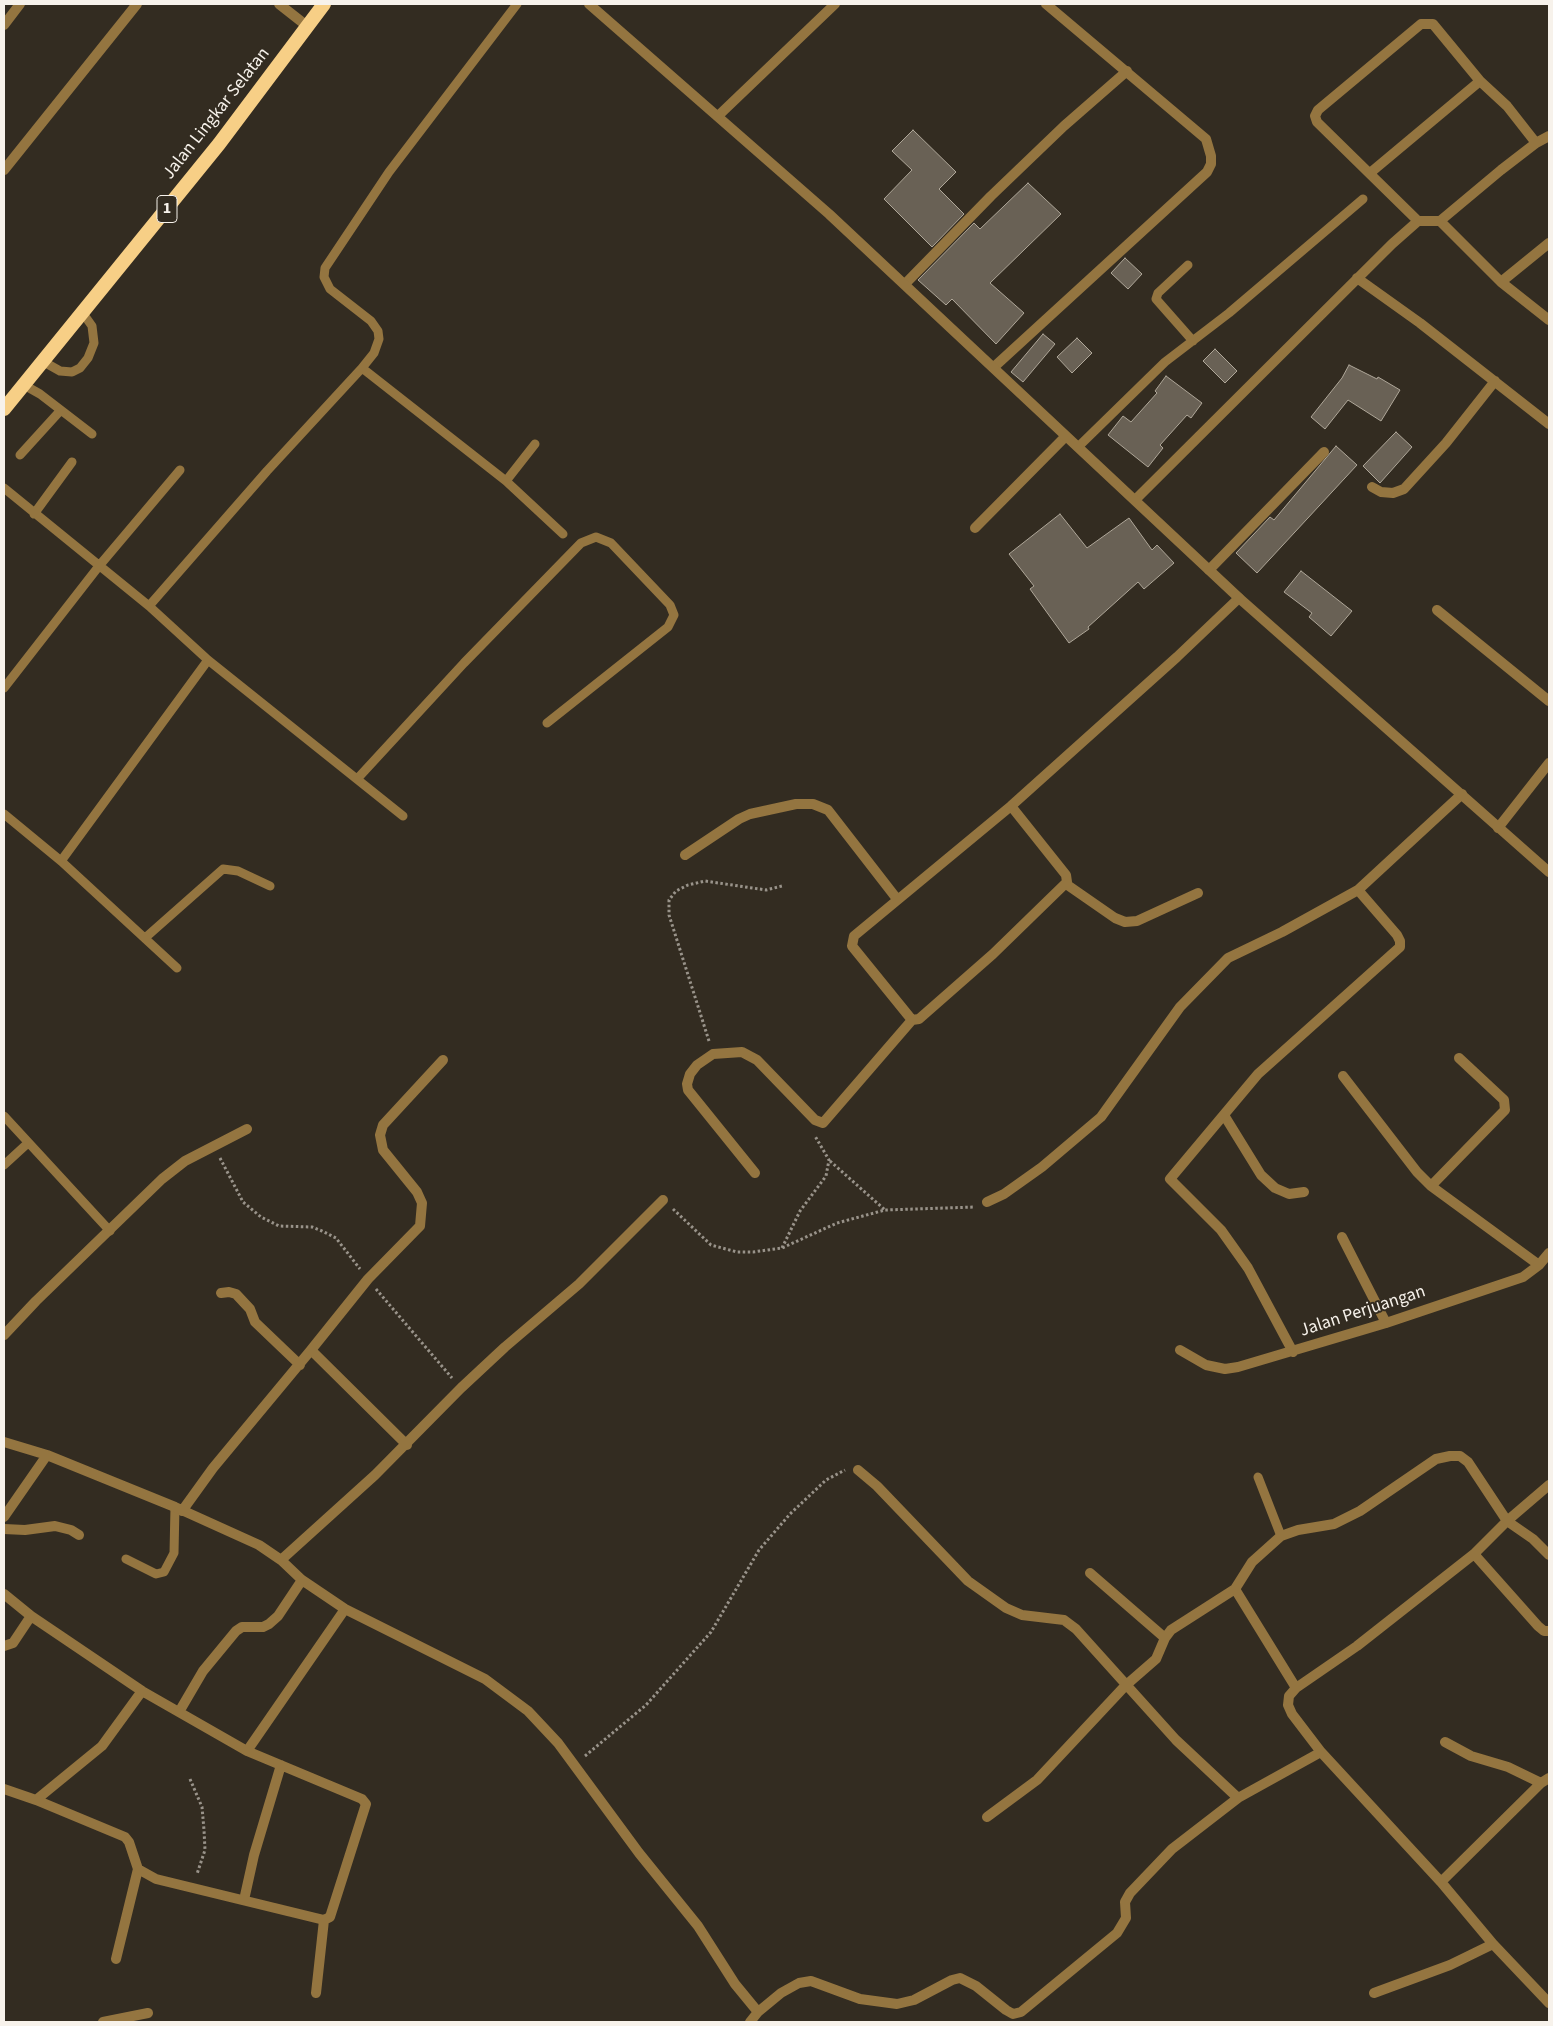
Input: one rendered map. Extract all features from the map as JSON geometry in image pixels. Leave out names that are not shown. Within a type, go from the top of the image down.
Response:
[{"type":"highway","name":"Jalan Lingkar Selatan","points":[[4,409],[225,137],[324,4]]},
{"type":"street","points":[[4,25],[20,4]]},
{"type":"street","points":[[4,170],[137,4]]},
{"type":"street","points":[[279,4],[307,26]]},
{"type":"street","points":[[589,4],[829,214],[906,284],[1065,437],[1239,598],[1549,872]]},
{"type":"street","points":[[718,116],[834,4]]},
{"type":"street","points":[[994,367],[1207,172],[1211,164],[1212,156],[1206,139],[1127,71],[1074,30],[1046,4]]},
{"type":"street","points":[[1418,221],[1317,122],[1315,116],[1318,110],[1421,24],[1433,24],[1480,80],[1506,106],[1536,143]]},
{"type":"street","points":[[906,284],[991,196],[1064,126],[1127,71]]},
{"type":"street","points":[[1370,172],[1480,80]]},
{"type":"street","points":[[1135,500],[1357,278],[1418,221],[1440,221],[1536,143],[1549,136]]},
{"type":"street","points":[[1440,221],[1501,282],[1549,320]]},
{"type":"street","points":[[1501,282],[1549,243]]},
{"type":"street","points":[[1357,278],[1495,381],[1549,424]]},
{"type":"street","points":[[1372,486],[1381,492],[1393,493],[1404,489],[1446,442],[1495,381]]},
{"type":"street","points":[[975,528],[1065,437]]},
{"type":"street","points":[[1209,570],[1324,452]]},
{"type":"street","points":[[1011,806],[1066,874],[1068,878],[1066,884],[919,1020],[912,1020],[906,1016],[851,942],[854,936],[1011,806],[1177,657],[1239,598]]},
{"type":"street","points":[[1437,610],[1549,701]]},
{"type":"street","points":[[1498,828],[1549,763]]},
{"type":"street","points":[[987,1202],[1004,1194],[1042,1167],[1101,1116],[1180,1006],[1228,958],[1290,928],[1358,890],[1462,794]]},
{"type":"street","points":[[686,855],[744,816],[771,809],[813,804],[828,810],[897,899]]},
{"type":"street","points":[[1066,884],[1115,918],[1125,922],[1137,921],[1198,893]]},
{"type":"street","points":[[1293,1352],[1248,1268],[1222,1230],[1170,1179],[1258,1074],[1400,947],[1397,935],[1358,890]]},
{"type":"street","points":[[755,1173],[688,1090],[687,1084],[690,1074],[697,1066],[713,1054],[742,1052],[757,1060],[818,1123],[822,1123],[912,1020]]},
{"type":"street","points":[[1431,1186],[1504,1110],[1504,1100],[1459,1058]]},
{"type":"street","points":[[179,1509],[300,1365],[368,1279],[420,1226],[422,1203],[418,1192],[383,1150],[380,1135],[383,1125],[443,1060]]},
{"type":"street","points":[[1343,1076],[1417,1172],[1431,1186],[1539,1265]]},
{"type":"street","points":[[1224,1115],[1261,1175],[1275,1188],[1289,1194],[1304,1192]]},
{"type":"street","points":[[4,1335],[36,1301],[162,1179],[185,1160],[247,1129]]},
{"type":"street","points":[[281,1560],[407,1444],[461,1388],[505,1347],[579,1284],[664,1200]]},
{"type":"street","points":[[1342,1237],[1386,1322]]},
{"type":"street","name":"Jalan Perjuangan","points":[[1180,1350],[1206,1365],[1225,1369],[1293,1352],[1523,1276],[1539,1265],[1549,1253]]},
{"type":"street","points":[[220,1293],[229,1292],[236,1294],[250,1309],[255,1322],[300,1365]]},
{"type":"street","points":[[311,1350],[407,1444]]},
{"type":"street","points":[[4,1442],[48,1455],[179,1509],[259,1545],[281,1560],[302,1580],[345,1609],[485,1679],[528,1711],[575,1764],[639,1853],[698,1926],[735,1984],[758,2012]]},
{"type":"street","points":[[4,1516],[48,1455]]},
{"type":"street","points":[[987,1817],[1037,1780],[1125,1686],[1156,1659],[1165,1638],[1171,1630],[1235,1588],[1252,1562],[1281,1536],[1298,1530],[1334,1524],[1360,1511],[1436,1459],[1460,1456],[1468,1462],[1507,1521],[1533,1539],[1549,1555]]},
{"type":"street","points":[[858,1470],[877,1486],[968,1581],[1006,1608],[1022,1615],[1064,1620],[1076,1629],[1125,1686],[1176,1740],[1238,1798]]},
{"type":"street","points":[[1549,1485],[1507,1521],[1474,1554],[1357,1646],[1296,1688],[1289,1696],[1288,1705],[1292,1714],[1321,1752],[1441,1882],[1493,1944],[1549,2003]]},
{"type":"street","points":[[4,1529],[25,1530],[55,1526],[72,1530],[79,1535]]},
{"type":"street","points":[[1474,1554],[1538,1626],[1544,1631],[1549,1631]]},
{"type":"street","points":[[1090,1573],[1165,1638]]},
{"type":"street","points":[[179,1712],[203,1671],[236,1631],[242,1627],[263,1627],[269,1624],[278,1616],[302,1580]]},
{"type":"street","points":[[1235,1588],[1296,1688]]},
{"type":"street","points":[[4,1594],[31,1616],[142,1690],[179,1712],[247,1751],[362,1799],[366,1804],[330,1917],[324,1920],[156,1879],[138,1869]]},
{"type":"street","points":[[247,1751],[345,1609]]},
{"type":"street","points":[[4,1646],[13,1643],[31,1616]]},
{"type":"street","points":[[36,1800],[102,1746],[142,1690]]},
{"type":"street","points":[[1441,1882],[1545,1780],[1471,1756],[1445,1742]]},
{"type":"street","points":[[750,2022],[758,2012],[781,1993],[799,1983],[812,1981],[860,1999],[897,2004],[914,2000],[952,1980],[960,1978],[976,1986],[1013,2014],[1020,2012],[1117,1933],[1126,1918],[1125,1902],[1135,1887],[1172,1849],[1238,1798],[1321,1752]]},
{"type":"street","points":[[244,1900],[254,1854],[281,1765]]},
{"type":"street","points":[[4,1789],[36,1800],[125,1837],[129,1842],[138,1869],[116,1959]]},
{"type":"street","points":[[316,1993],[324,1920]]},
{"type":"street","points":[[1374,1993],[1450,1964],[1493,1944]]},
{"type":"street","points":[[103,2022],[148,2013]]},
{"type":"lane","points":[[149,606],[267,471],[374,353],[379,340],[378,331],[371,321],[330,289],[324,277],[325,268],[389,172],[517,4]]},
{"type":"lane","points":[[1078,447],[1165,362],[1229,313],[1363,199]]},
{"type":"lane","points":[[1188,265],[1158,293],[1156,299],[1192,341]]},
{"type":"lane","points":[[44,362],[60,371],[72,372],[80,368],[88,358],[94,343],[92,326],[82,312]]},
{"type":"lane","points":[[362,368],[506,481],[563,534]]},
{"type":"lane","points":[[24,385],[40,394],[92,434]]},
{"type":"lane","points":[[20,455],[60,411]]},
{"type":"lane","points":[[506,481],[535,444]]},
{"type":"lane","points":[[34,514],[72,462]]},
{"type":"lane","points":[[4,688],[99,566],[180,470]]},
{"type":"lane","points":[[4,488],[149,606],[208,660],[358,778],[403,816]]},
{"type":"lane","points":[[358,778],[464,663],[582,543],[596,537],[611,543],[670,605],[674,615],[668,627],[548,723]]},
{"type":"lane","points":[[62,860],[208,660]]},
{"type":"lane","points":[[4,814],[62,860],[177,968]]},
{"type":"lane","points":[[145,938],[223,869],[238,871],[270,886]]},
{"type":"lane","points":[[4,1116],[110,1231]]},
{"type":"lane","points":[[4,1165],[28,1143]]},
{"type":"lane","points":[[1258,1477],[1281,1536]]},
{"type":"lane","points":[[126,1559],[156,1574],[164,1572],[174,1553],[179,1509]]},
{"type":"path","points":[[713,1054],[669,915],[670,900],[676,891],[688,885],[705,882],[766,890],[782,886]]},
{"type":"path","points":[[812,1132],[829,1160],[885,1210]]},
{"type":"path","points":[[213,1145],[243,1202],[261,1217],[279,1226],[312,1227],[336,1238],[368,1279],[461,1388]]},
{"type":"path","points":[[782,1248],[796,1219],[826,1176],[829,1160]]},
{"type":"path","points":[[664,1200],[711,1245],[737,1252],[782,1248],[837,1223],[885,1210],[968,1208],[987,1202]]},
{"type":"path","points":[[575,1764],[646,1705],[711,1632],[759,1550],[790,1514],[826,1480],[844,1470],[858,1470]]},
{"type":"path","points":[[190,1779],[202,1807],[205,1850],[193,1887]]},
{"type":"building","points":[[913,130],[956,172],[939,189],[964,214],[932,247],[884,199],[912,170],[892,151]]},
{"type":"building","points":[[1028,183],[1061,214],[990,283],[1024,313],[996,344],[952,299],[946,305],[918,280],[974,223],[980,229]]},
{"type":"building","points":[[1125,258],[1142,274],[1128,289],[1111,273]]},
{"type":"building","points":[[1043,334],[1055,344],[1023,382],[1011,372]]},
{"type":"building","points":[[1077,338],[1092,353],[1072,373],[1057,357]]},
{"type":"building","points":[[1215,349],[1237,371],[1225,383],[1203,361]]},
{"type":"building","points":[[1349,365],[1377,379],[1378,377],[1400,390],[1381,421],[1348,400],[1325,429],[1311,417],[1342,378]]},
{"type":"building","points":[[1166,376],[1202,403],[1191,418],[1187,415],[1160,445],[1163,448],[1148,467],[1108,435],[1123,416],[1131,422],[1157,393],[1155,391]]},
{"type":"building","points":[[1396,432],[1412,447],[1380,483],[1363,466]]},
{"type":"building","points":[[1336,446],[1357,465],[1257,573],[1236,553],[1270,517],[1274,520]]},
{"type":"building","points":[[1060,514],[1087,548],[1129,518],[1152,550],[1157,545],[1174,563],[1144,589],[1138,582],[1088,627],[1089,629],[1069,643],[1030,589],[1034,586],[1009,554]]},
{"type":"building","points":[[1301,571],[1352,611],[1331,636],[1309,617],[1312,613],[1284,592]]}]
